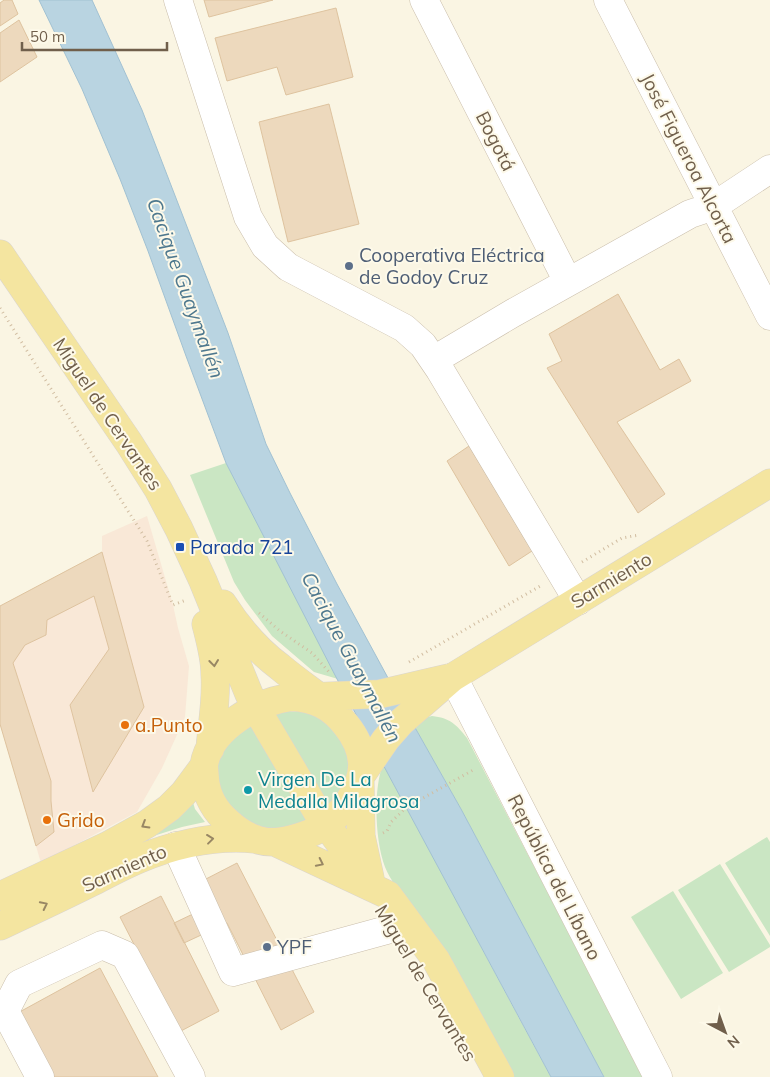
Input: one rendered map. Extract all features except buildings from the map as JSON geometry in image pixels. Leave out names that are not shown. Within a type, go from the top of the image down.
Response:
[{"type":"main road","name":"Miguel de Cervantes","points":[[0,254],[150,475],[203,581],[256,708],[326,824],[372,887]]},
{"type":"main road","name":"Sarmiento","points":[[361,778],[390,734],[453,677],[770,483]]},
{"type":"main road","name":"Miguel de Cervantes","points":[[203,581],[214,590],[241,630],[253,643],[280,668],[324,697],[348,727],[357,743],[362,762],[361,836],[377,904],[417,961],[483,1077]]},
{"type":"main road","name":"Miguel de Cervantes","points":[[203,581],[199,595],[216,676],[207,757],[206,784],[208,795],[220,815],[246,836],[266,841],[388,895],[436,960],[500,1077]]},
{"type":"main road","name":"Sarmiento","points":[[0,896],[107,846],[147,824],[169,808],[184,793],[220,734],[241,716],[256,708],[283,698],[380,694],[453,677]]},
{"type":"main road","points":[[266,841],[310,833],[326,824],[346,804],[361,778]]},
{"type":"main road","name":"Sarmiento","points":[[0,926],[137,860],[176,846],[199,840],[239,837],[266,841]]},
{"type":"street","points":[[178,0],[248,216],[265,246],[288,267],[404,328],[423,345],[434,360],[578,601]]},
{"type":"street","name":"Bogotá","points":[[424,0],[568,282]]},
{"type":"street","name":"José Figueroa Alcorta","points":[[608,0],[770,316]]},
{"type":"street","points":[[434,360],[690,214],[714,206],[770,169]]},
{"type":"street","name":"República del Líbano","points":[[453,677],[658,1077]]},
{"type":"street","points":[[176,846],[233,972],[394,928]]},
{"type":"street","points":[[40,1077],[5,1011],[19,984],[102,945],[126,955],[191,1077]]},
{"type":"path","points":[[408,663],[622,538],[646,534]]},
{"type":"path","points":[[407,807],[477,768]]},
{"type":"shaded area","points":[[147,516],[189,666],[185,717],[162,768],[137,812],[41,863],[0,724],[0,606],[102,552],[102,536]]},
{"type":"green space","points":[[226,463],[338,679],[314,672],[272,636],[234,582],[190,475]]},
{"type":"green space","points":[[284,711],[302,712],[320,717],[338,731],[351,762],[346,782],[328,808],[274,714]]},
{"type":"green space","points":[[432,716],[444,718],[452,722],[467,738],[642,1077],[604,1077],[461,809],[413,724],[420,719]]},
{"type":"green space","points":[[250,723],[310,821],[301,825],[262,831],[225,809],[216,768],[223,747]]},
{"type":"green space","points":[[383,764],[551,1077],[511,1077],[408,902],[387,872],[379,844],[376,816],[378,787]]},
{"type":"green space","points":[[192,799],[195,809],[205,822],[147,838]]},
{"type":"green space","points":[[767,837],[770,842],[770,936],[725,863]]},
{"type":"green space","points":[[720,864],[770,945],[770,947],[729,972],[678,890]]},
{"type":"green space","points":[[673,891],[723,973],[681,999],[631,917]]},
{"type":"water","name":"Cacique Guaymallén","points":[[39,0],[92,0],[142,110],[228,333],[266,444],[337,584],[461,809],[604,1077],[551,1077],[337,679],[226,463],[120,179],[82,89]]},
{"type":"place","name":"Cooperativa Eléctrica de Godoy Cruz","points":[[349,266]]},
{"type":"place","name":"Parada 721","points":[[180,547]]},
{"type":"place","name":"a.Punto","points":[[125,725]]},
{"type":"place","name":"Virgen De La Medalla Milagrosa","points":[[248,790]]},
{"type":"place","name":"Grido","points":[[47,820]]},
{"type":"place","name":"YPF","points":[[267,947]]}]
